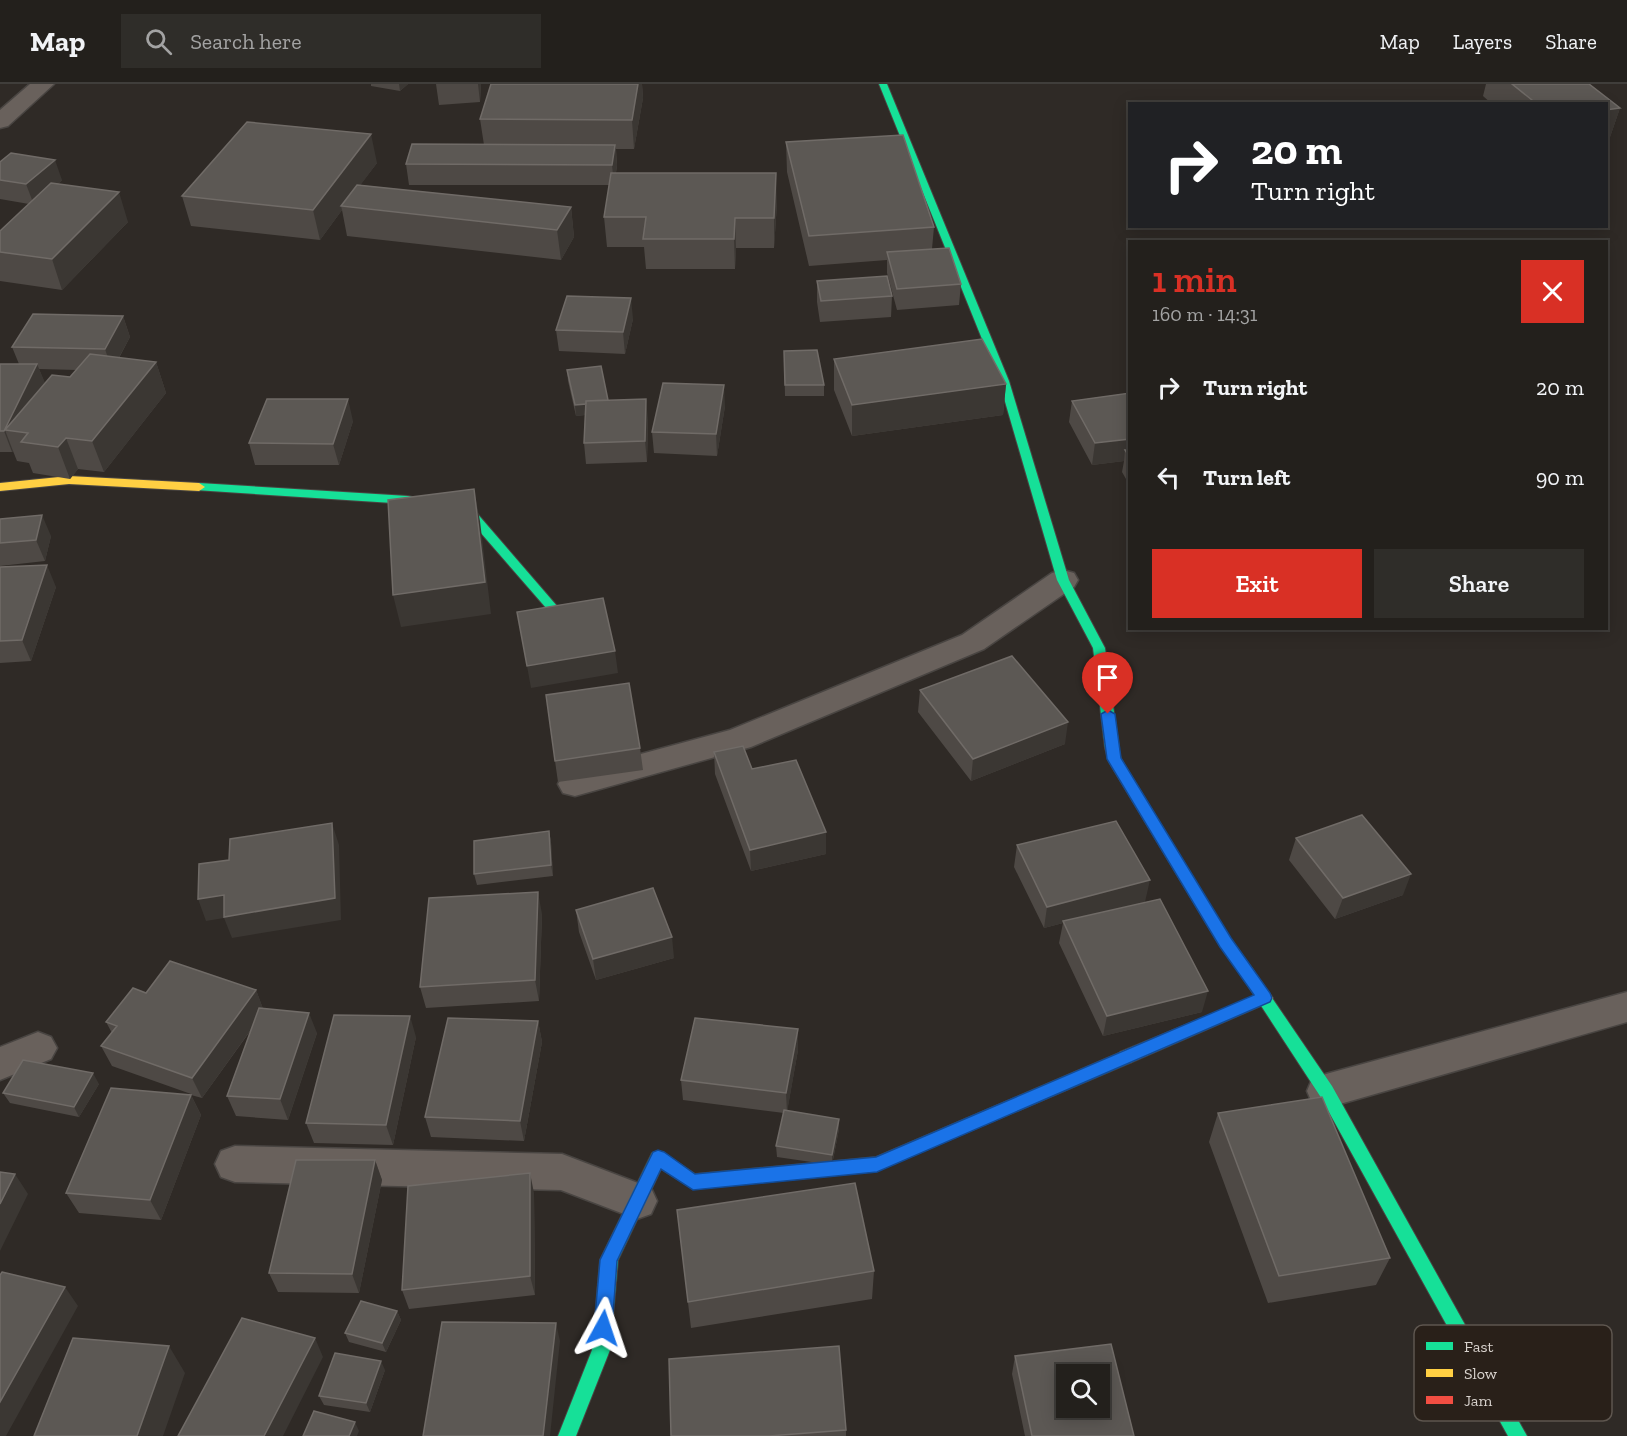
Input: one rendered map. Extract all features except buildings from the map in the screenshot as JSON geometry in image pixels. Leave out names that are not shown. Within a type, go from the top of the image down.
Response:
[{"type":"street","points":[[0,121],[43,84]]},
{"type":"street","points":[[883,84],[1004,381],[1063,580],[1099,648],[1114,759],[1226,942],[1326,1091],[1456,1325]]},
{"type":"street","points":[[0,487],[69,480],[408,500],[471,514],[551,606]]},
{"type":"street","points":[[575,784],[739,739],[973,642],[1063,580]]},
{"type":"street","points":[[567,1436],[601,1350],[609,1260],[658,1158],[693,1182],[877,1164],[1264,998]]},
{"type":"street","points":[[1326,1091],[1627,1007]]},
{"type":"street","points":[[0,1039],[38,1048],[0,1064]]},
{"type":"street","points":[[236,1164],[562,1172],[637,1201]]},
{"type":"street","points":[[1510,1421],[1518,1436]]},
{"type":"traffic: fast","points":[[883,84],[1004,381],[1063,580],[1099,648],[1112,748]]},
{"type":"traffic: fast","points":[[199,487],[408,500],[471,514],[551,606]]},
{"type":"traffic: fast","points":[[1246,971],[1326,1091],[1456,1325]]},
{"type":"traffic: fast","points":[[567,1436],[601,1350],[609,1260],[658,1158],[693,1182],[877,1164],[1126,1057]]},
{"type":"traffic: fast","points":[[1510,1421],[1518,1436]]},
{"type":"traffic: slow","points":[[0,487],[69,480],[199,487]]},
{"type":"traffic: slow","points":[[1126,1057],[1265,998]]},
{"type":"traffic: jam","points":[[1112,748],[1114,759],[1225,942],[1246,971]]},
{"type":"route","points":[[603,1328],[609,1260],[658,1158],[693,1182],[877,1164],[1264,998],[1226,942],[1114,759],[1108,714]]}]
